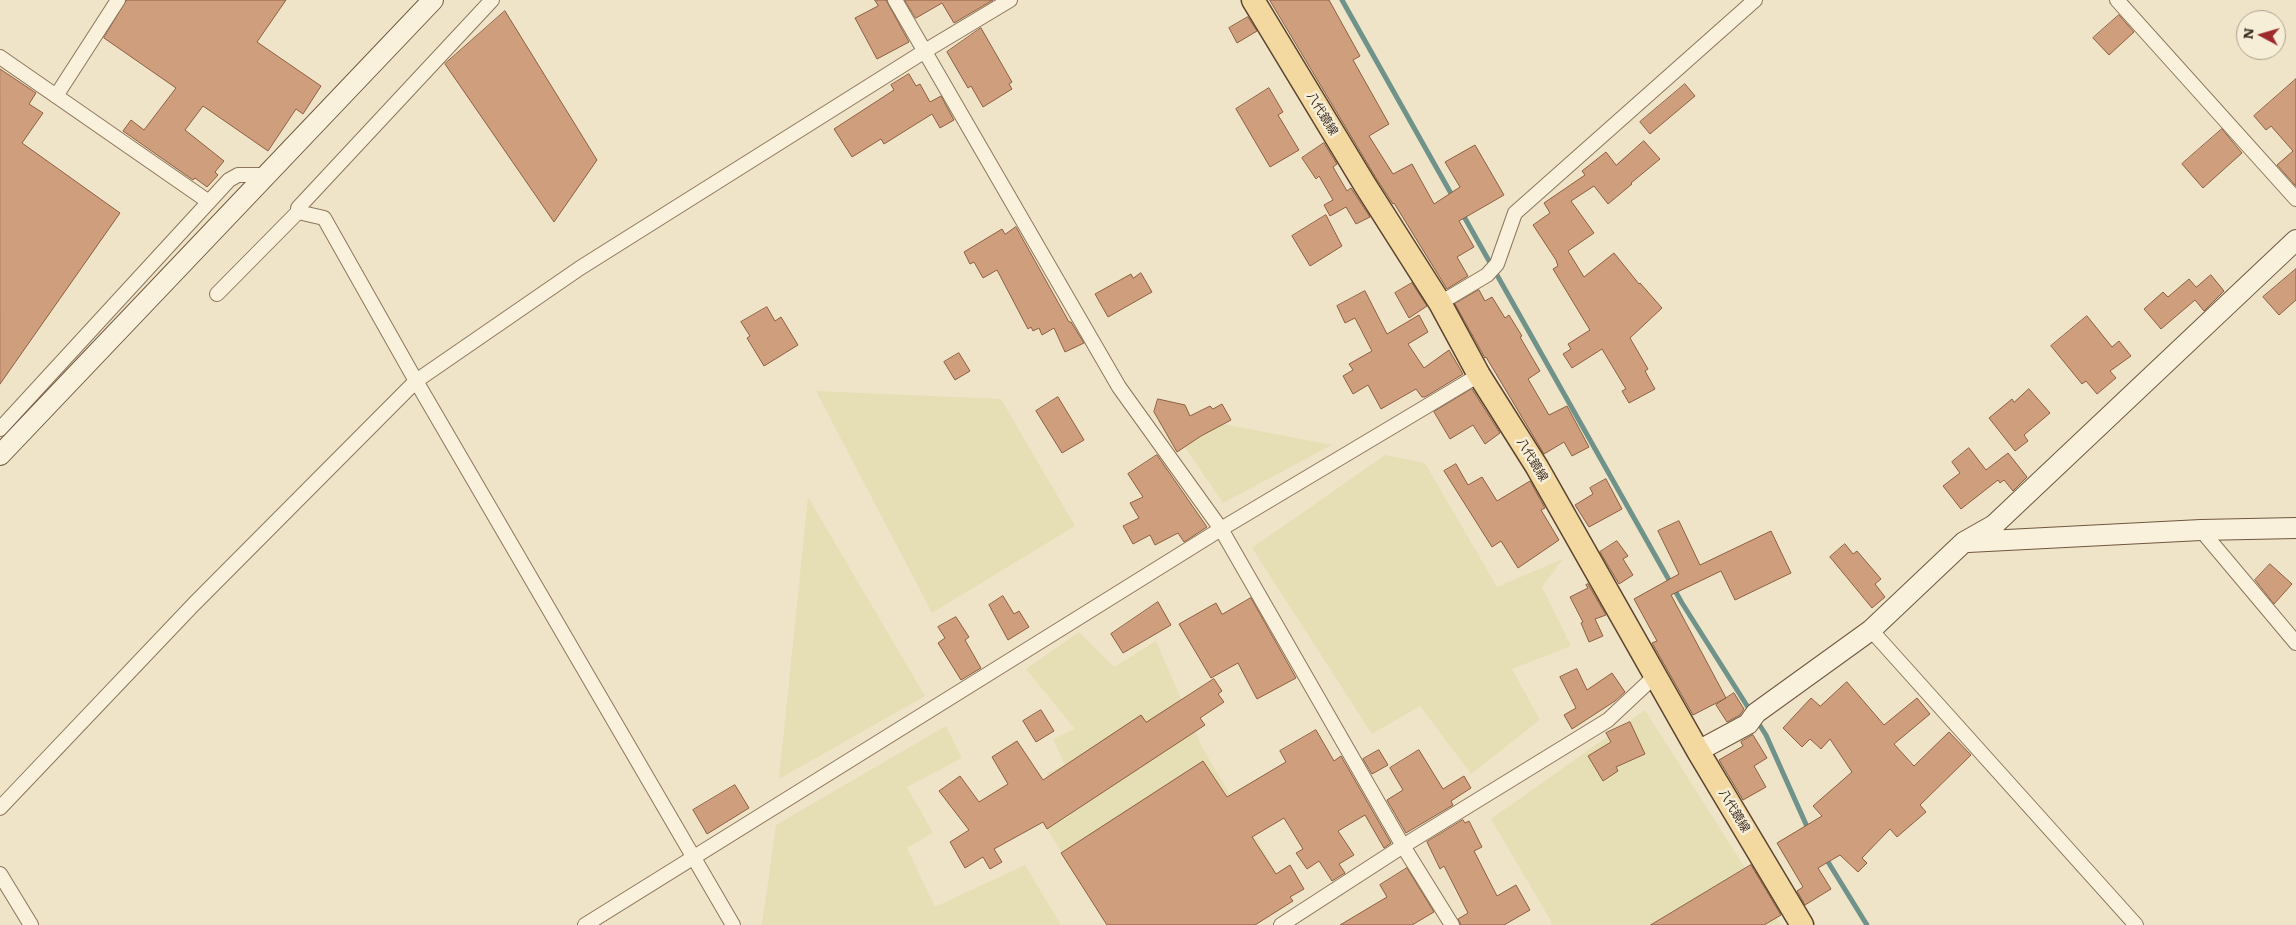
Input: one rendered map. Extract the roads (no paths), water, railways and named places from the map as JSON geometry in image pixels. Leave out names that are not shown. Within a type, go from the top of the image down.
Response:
[{"type":"main road","name":"八代鏡線","points":[[1252,0],[1365,185],[1440,303],[1479,375],[1537,467],[1698,751],[1802,925]]},
{"type":"street","points":[[56,96],[118,0]]},
{"type":"street","points":[[0,455],[433,0]]},
{"type":"street","points":[[298,208],[492,0]]},
{"type":"street","points":[[895,0],[1119,387],[1221,529],[1404,846],[1452,925]]},
{"type":"street","points":[[0,808],[194,604],[416,381],[580,268],[925,50],[1010,0]]},
{"type":"street","points":[[1440,303],[1487,275],[1497,264],[1515,213],[1755,0]]},
{"type":"street","points":[[2116,0],[2296,200]]},
{"type":"street","points":[[0,57],[209,202]]},
{"type":"street","points":[[0,429],[229,180],[238,175],[268,175]]},
{"type":"street","points":[[217,294],[298,212],[324,218],[416,381],[733,925]]},
{"type":"street","points":[[1698,751],[1752,718],[1871,630],[1964,542],[1994,525],[2296,240]]},
{"type":"street","points":[[585,925],[1221,529],[1479,375]]},
{"type":"street","points":[[1964,542],[2200,530],[2296,528]]},
{"type":"street","points":[[2200,530],[2296,643]]},
{"type":"street","points":[[1871,630],[2136,925]]},
{"type":"street","points":[[1282,925],[1404,846],[1608,720],[1656,675]]},
{"type":"street","points":[[0,874],[32,925]]},
{"type":"waterway","points":[[1342,0],[1453,197]]},
{"type":"waterway","points":[[1462,213],[1682,603],[1751,712]]},
{"type":"waterway","points":[[1757,721],[1766,735],[1809,831]]},
{"type":"waterway","points":[[1825,857],[1867,925]]}]
